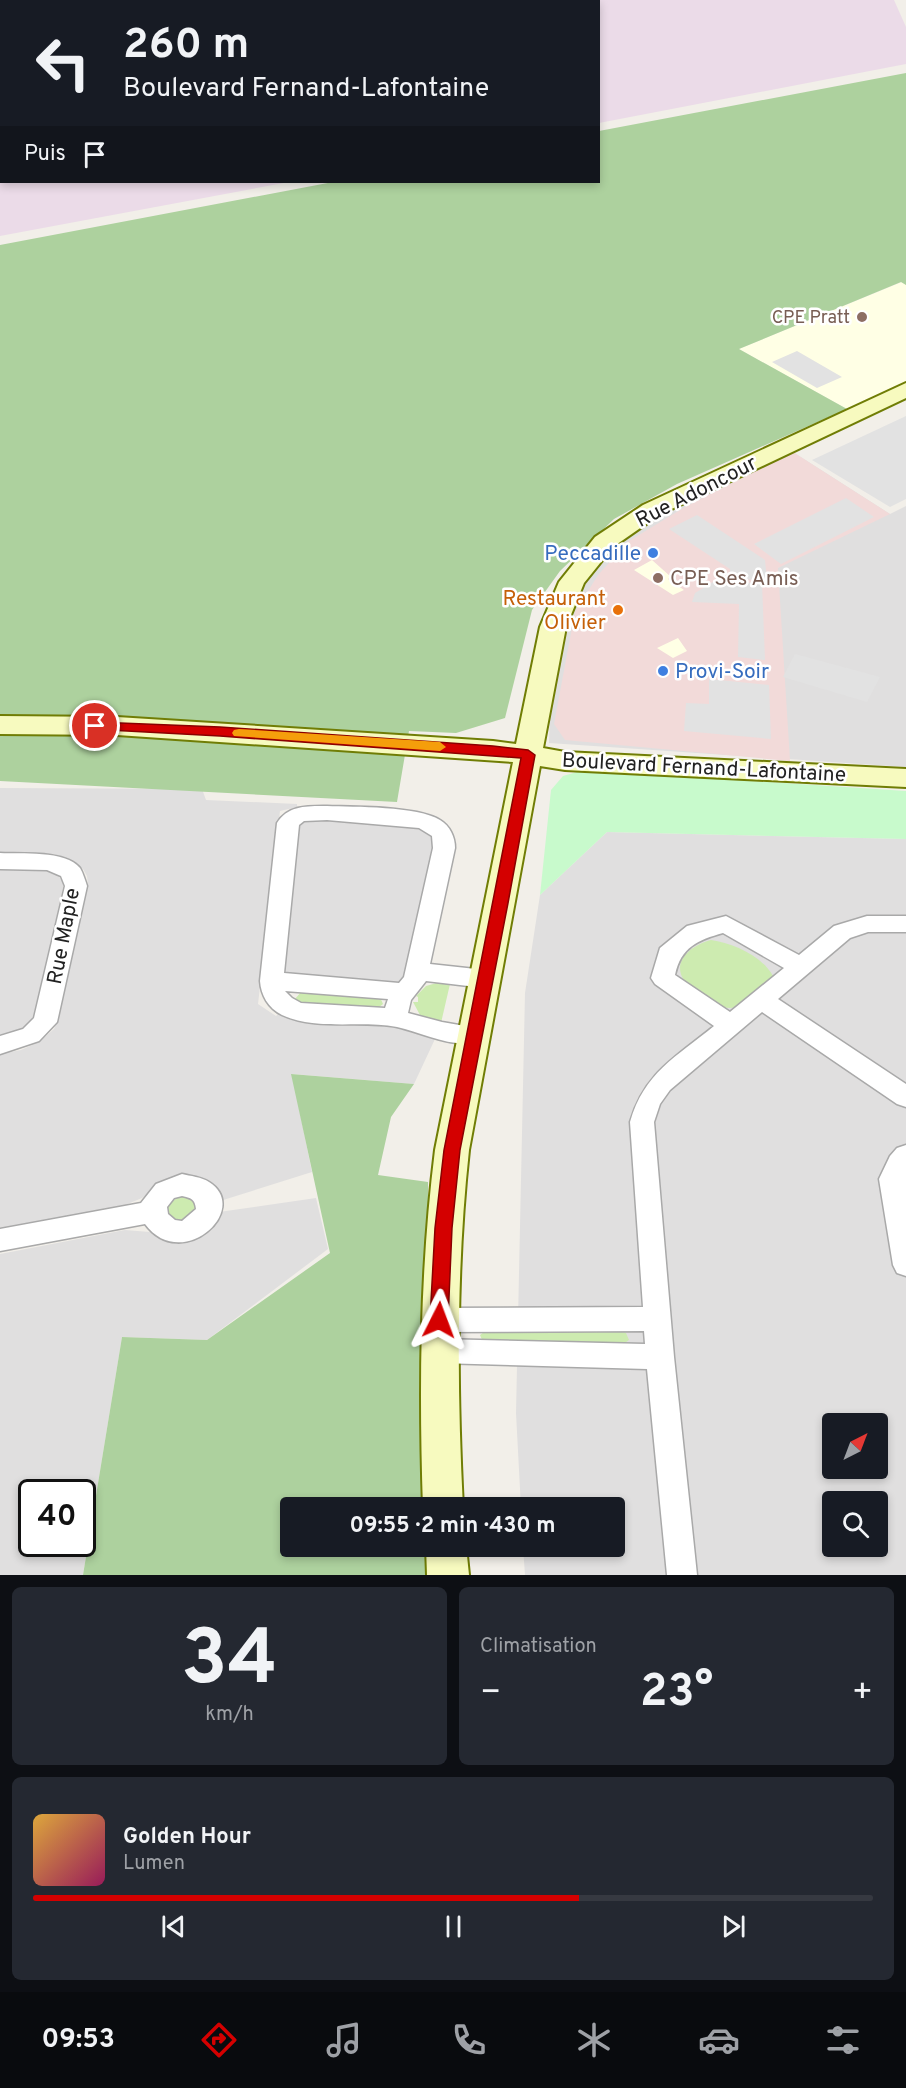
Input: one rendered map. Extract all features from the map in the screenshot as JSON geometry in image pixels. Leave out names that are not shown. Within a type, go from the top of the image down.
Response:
[{"type":"street","name":"Rue Adoncour","points":[[443,1497],[439,1336],[447,1186],[553,627],[572,582],[604,542],[651,510],[906,390]]},
{"type":"street","name":"Boulevard Fernand-Lafontaine","points":[[0,725],[117,726],[220,732],[493,750],[565,760],[906,778]]},
{"type":"street","points":[[395,1018],[398,1002],[413,983],[417,971],[444,848],[442,835],[434,826],[416,819],[308,813],[293,817],[288,823],[272,981],[276,998],[292,1009],[309,1013],[395,1018],[442,1031],[474,1035]]},
{"type":"street","name":"Rue Maple","points":[[0,861],[56,864],[71,872],[76,886],[45,1022],[31,1035],[0,1045]]},
{"type":"street","points":[[730,1025],[663,978],[668,954],[695,932],[726,924],[799,966]]},
{"type":"street","points":[[682,1575],[660,1357],[642,1122],[648,1101],[661,1083],[842,932],[858,925],[906,924]]},
{"type":"street","points":[[417,971],[485,979]]},
{"type":"street","points":[[272,981],[404,992]]},
{"type":"street","points":[[761,999],[906,1097]]},
{"type":"street","points":[[906,1155],[892,1179],[906,1265]]},
{"type":"street","points":[[0,1240],[153,1212]]},
{"type":"street","points":[[439,1336],[658,1319]]},
{"type":"street","points":[[439,1336],[660,1357]]},
{"type":"street","points":[[447,1557],[448,1575]]},
{"type":"shaded area","points":[[600,0],[894,0],[906,27],[906,64],[600,123]]},
{"type":"shaded area","points":[[0,183],[284,183],[0,236]]},
{"type":"shaded area","name":"CPE Pratt","points":[[902,282],[906,285],[906,383],[847,409],[739,349]]},
{"type":"shaded area","points":[[797,351],[842,377],[817,388],[772,362]]},
{"type":"shaded area","points":[[906,416],[906,499],[890,507],[812,460]]},
{"type":"shaded area","points":[[793,452],[890,514],[906,506],[906,767],[549,743],[553,627],[572,582],[651,510]]},
{"type":"shaded area","points":[[793,452],[890,514],[778,568],[790,761],[565,740],[554,724],[575,612],[598,575],[629,541],[685,507]]},
{"type":"shaded area","points":[[846,498],[874,517],[781,564],[754,544]]},
{"type":"shaded area","points":[[697,515],[765,560],[767,580],[730,579],[730,569],[669,529]]},
{"type":"shaded area","name":"CPE Ses Amis","points":[[652,560],[671,577],[668,579],[684,590],[673,595],[634,570]]},
{"type":"shaded area","points":[[713,582],[762,583],[765,660],[738,657],[739,604],[692,602],[695,593]]},
{"type":"shaded area","points":[[678,638],[687,651],[673,658],[657,648]]},
{"type":"shaded area","points":[[795,654],[880,677],[867,702],[783,677]]},
{"type":"shaded area","points":[[709,679],[769,685],[771,739],[684,731],[686,703],[709,704]]},
{"type":"shaded area","points":[[0,788],[202,789],[206,800],[297,804],[297,807],[280,811],[258,1004],[276,1016],[281,1012],[305,1019],[394,1026],[435,1039],[414,1084],[292,1074],[312,1172],[220,1201],[179,1176],[158,1185],[142,1198],[125,1205],[0,1228],[0,1054],[21,1050],[39,1042],[54,1029],[58,1020],[88,885],[83,869],[64,857],[53,854],[0,854]]},
{"type":"shaded area","points":[[311,819],[411,825],[428,831],[431,836],[433,850],[404,980],[400,983],[284,974],[296,836],[302,822]]},
{"type":"shaded area","points":[[607,832],[906,839],[906,1575],[525,1575],[524,1557],[625,1557],[625,1497],[520,1497],[516,1413],[525,993],[540,895]]},
{"type":"shaded area","points":[[0,870],[49,871],[56,873],[64,883],[36,1013],[27,1026],[19,1031],[0,1035]]},
{"type":"shaded area","points":[[316,1198],[328,1249],[207,1340],[122,1337],[96,1496],[96,1479],[18,1479],[18,1557],[86,1557],[83,1575],[0,1575],[0,1254],[125,1230],[150,1232],[162,1239],[174,1241],[199,1236],[217,1221],[219,1212]]},
{"type":"green space","points":[[906,73],[906,285],[901,282],[739,349],[847,409],[677,484],[614,519],[560,571],[532,610],[505,718],[456,733],[409,731],[397,802],[0,781],[0,245],[328,183],[600,183],[600,131]]},
{"type":"green space","points":[[584,770],[906,791],[906,839],[607,832],[540,895],[551,790],[563,776]]},
{"type":"green space","points":[[711,940],[728,944],[762,962],[773,976],[762,993],[743,1005],[727,1008],[713,1002],[687,984],[680,967],[685,955],[690,950]]},
{"type":"green space","points":[[440,982],[450,984],[441,1023],[420,1015],[413,1002],[418,1002],[416,996],[426,986]]},
{"type":"green space","points":[[301,992],[380,997],[383,1004],[378,1008],[302,1006],[295,999]]},
{"type":"green space","points":[[291,1074],[414,1084],[391,1117],[378,1175],[428,1182],[429,1347],[434,1497],[280,1497],[280,1557],[434,1557],[435,1575],[83,1575],[86,1557],[96,1557],[96,1496],[122,1337],[207,1340],[330,1253]]},
{"type":"green space","points":[[180,1196],[193,1200],[194,1212],[188,1219],[177,1219],[167,1212],[168,1204]]},
{"type":"green space","points":[[487,1330],[617,1331],[626,1333],[629,1340],[622,1345],[483,1342],[480,1335]]},
{"type":"slow traffic","points":[[239,733],[440,747]]},
{"type":"place","name":"CPE Pratt","points":[[862,317]]},
{"type":"place","name":"Peccadille","points":[[653,553]]},
{"type":"place","name":"CPE Ses Amis","points":[[658,578]]},
{"type":"place","name":"Restaurant Olivier","points":[[618,610]]},
{"type":"place","name":"Provi-Soir","points":[[663,671]]},
{"type":"route","points":[[95,726],[493,750],[528,755],[452,1150],[447,1186],[439,1320]]}]
